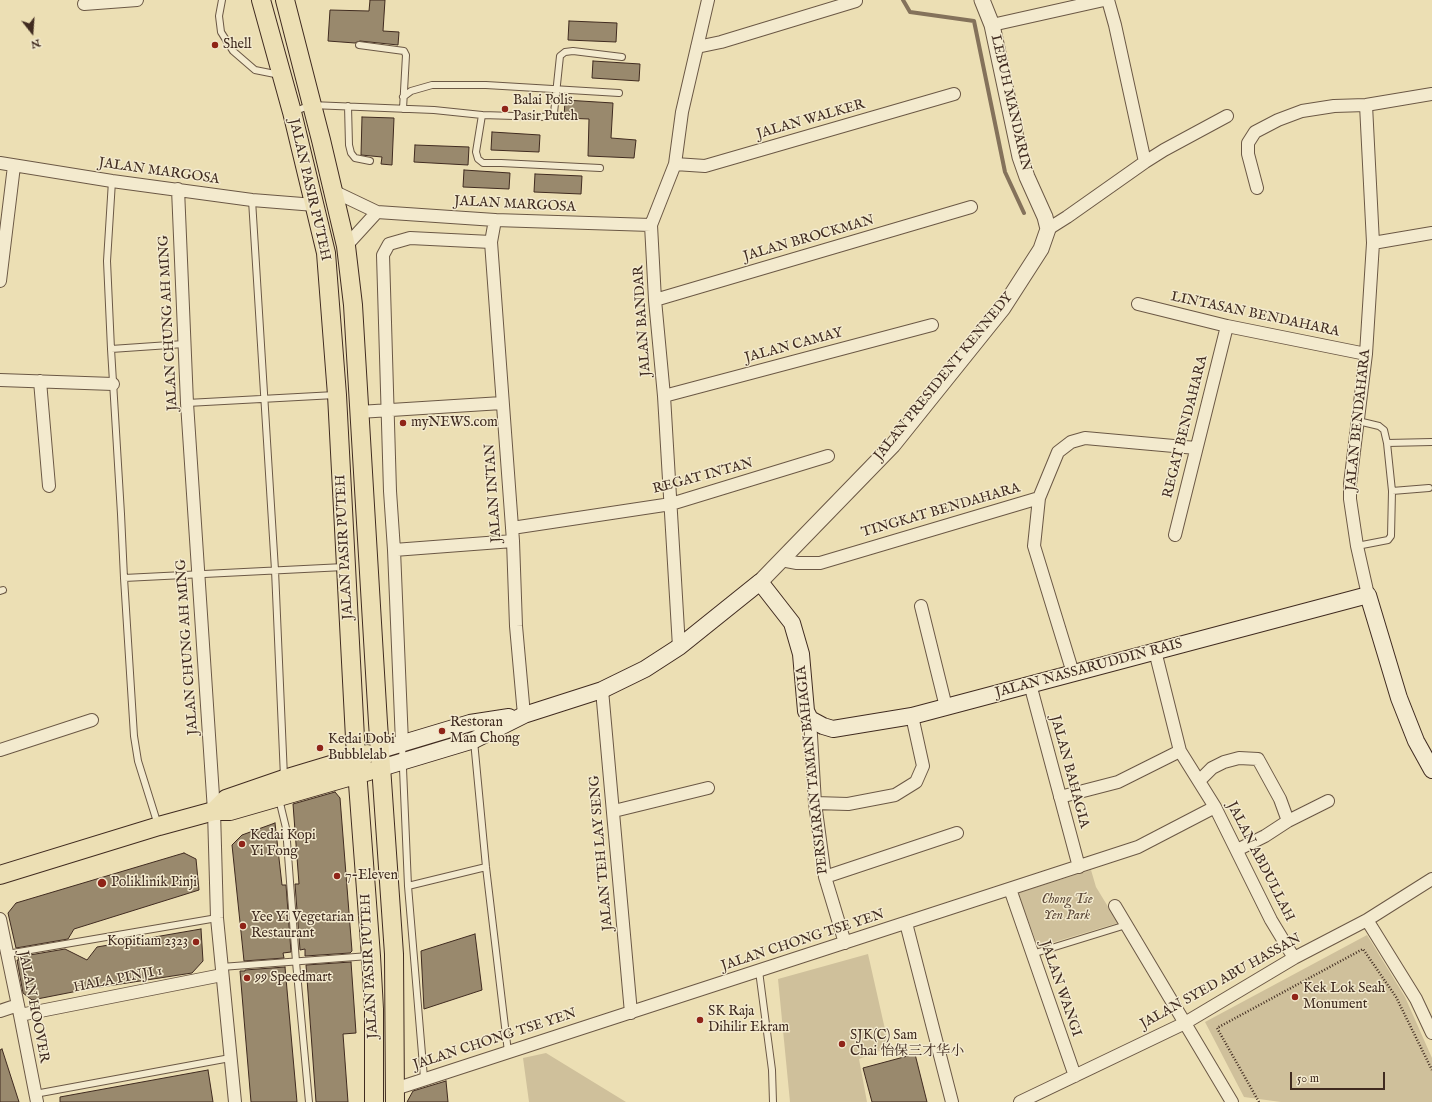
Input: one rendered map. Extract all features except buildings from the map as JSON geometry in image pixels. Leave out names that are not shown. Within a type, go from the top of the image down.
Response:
[{"type":"main road","name":"JALAN PASIR PUTEH","points":[[261,0],[292,112],[326,253],[337,395],[357,766],[374,1009],[374,1102]]},
{"type":"main road","name":"JALAN PASIR PUTEH","points":[[285,0],[346,246],[353,305],[380,759],[394,954],[395,1095]]},
{"type":"main road","points":[[380,759],[403,761],[474,740],[524,715],[602,690],[645,669],[679,647],[760,582]]},
{"type":"main road","name":"PERSIARAN TAMAN BAHAGIA","points":[[760,582],[792,623],[801,654],[806,711],[810,719]]},
{"type":"main road","name":"JALAN NASSARUDDIN RAIS","points":[[810,719],[823,726],[833,729],[912,716],[1368,595]]},
{"type":"main road","name":"JALAN BENDAHARA","points":[[1368,595],[1399,698],[1416,741],[1432,770]]},
{"type":"main road","points":[[0,875],[159,826],[214,811],[230,812],[278,798],[357,766],[380,759],[402,744],[470,723],[524,715]]},
{"type":"main road","points":[[214,811],[226,799],[284,779],[357,766]]},
{"type":"street","points":[[84,4],[137,0]]},
{"type":"street","name":"JALAN BANDAR","points":[[679,647],[664,396],[655,300],[651,225],[675,164],[682,112],[708,0]]},
{"type":"street","name":"LEBUH MANDARIN","points":[[982,0],[992,25],[1020,157],[1027,177],[1045,217],[1048,229]]},
{"type":"street","points":[[992,25],[1104,0]]},
{"type":"street","points":[[1108,0],[1145,162]]},
{"type":"street","points":[[697,47],[721,42],[856,1]]},
{"type":"street","name":"JALAN WALKER","points":[[675,164],[705,166],[954,94]]},
{"type":"street","points":[[1257,188],[1248,154],[1248,143],[1256,132],[1278,120],[1302,111],[1334,106],[1366,105],[1432,94]]},
{"type":"street","name":"JALAN BENDAHARA","points":[[1366,105],[1373,243],[1366,354],[1350,484],[1350,499],[1357,546],[1368,595]]},
{"type":"street","points":[[1048,229],[1164,150],[1227,116]]},
{"type":"street","name":"JALAN MARGOSA","points":[[0,163],[112,181],[252,200],[315,205]]},
{"type":"street","points":[[0,281],[14,166]]},
{"type":"street","name":"JALAN CHUNG AH MING","points":[[178,189],[187,403],[214,811],[217,918],[221,972],[235,1102]]},
{"type":"street","points":[[333,191],[377,212],[346,246]]},
{"type":"street","name":"JALAN BROCKMAN","points":[[655,300],[971,207]]},
{"type":"street","name":"JALAN MARGOSA","points":[[377,212],[495,220],[651,225]]},
{"type":"street","name":"JALAN INTAN","points":[[495,220],[492,242],[502,403],[513,541],[516,626],[524,715]]},
{"type":"street","name":"JALAN PRESIDENT KENNEDY","points":[[760,582],[893,445],[1002,308],[1041,248],[1048,229]]},
{"type":"street","points":[[1373,243],[1432,233]]},
{"type":"street","points":[[402,744],[394,550],[390,491],[383,255],[389,244],[410,238],[492,242]]},
{"type":"street","name":"LINTASAN BENDAHARA","points":[[1138,304],[1227,326],[1366,354]]},
{"type":"street","name":"JALAN CAMAY","points":[[664,396],[932,325]]},
{"type":"street","name":"REGAT BENDAHARA","points":[[1175,535],[1227,326]]},
{"type":"street","points":[[0,380],[113,384]]},
{"type":"street","points":[[40,381],[49,486]]},
{"type":"street","points":[[359,412],[502,403]]},
{"type":"street","name":"TINGKAT BENDAHARA","points":[[781,560],[802,563],[820,563],[1039,498],[1058,452],[1071,442],[1085,438],[1196,448]]},
{"type":"street","name":"REGAT INTAN","points":[[512,528],[671,504],[828,456]]},
{"type":"street","points":[[1039,498],[1034,546],[1073,674]]},
{"type":"street","points":[[394,550],[513,541]]},
{"type":"street","points":[[920,606],[946,707]]},
{"type":"street","name":"JALAN ABDULLAH","points":[[1155,652],[1180,751],[1215,807],[1271,920],[1294,958]]},
{"type":"street","name":"JALAN BAHAGIA","points":[[1030,684],[1079,867]]},
{"type":"street","name":"JALAN TEH LAY SENG","points":[[602,690],[631,1013]]},
{"type":"street","points":[[815,803],[848,804],[895,795],[916,782],[923,766],[912,716]]},
{"type":"street","name":"PERSIARAN TAMAN BAHAGIA","points":[[810,719],[815,803],[824,877],[845,943]]},
{"type":"street","points":[[0,750],[92,720]]},
{"type":"street","points":[[1060,797],[1118,782],[1180,751]]},
{"type":"street","points":[[1199,781],[1212,768],[1224,762],[1239,758],[1258,758],[1277,792],[1288,821]]},
{"type":"street","points":[[614,811],[708,788]]},
{"type":"street","points":[[1236,850],[1265,836],[1288,821],[1328,801]]},
{"type":"street","name":"JALAN CHONG TSE YEN","points":[[395,1095],[424,1078],[631,1013],[1138,847],[1215,807]]},
{"type":"street","points":[[824,877],[957,833]]},
{"type":"street","name":"JALAN SYED ABU HASSAN","points":[[1020,1102],[1186,1023],[1294,958],[1367,920],[1432,879]]},
{"type":"street","name":"JALAN WANGI","points":[[1010,889],[1075,1076]]},
{"type":"street","points":[[1115,906],[1232,1102]]},
{"type":"street","name":"JALAN HOOVER","points":[[0,919],[36,1098]]},
{"type":"street","points":[[1367,920],[1416,999],[1432,1033]]},
{"type":"street","points":[[906,923],[952,1102]]},
{"type":"street","name":"HALA PINJI 1","points":[[0,1011],[19,1010],[221,972]]},
{"type":"lane","points":[[222,0],[219,16],[221,32],[233,51],[256,70],[282,75]]},
{"type":"lane","points":[[359,45],[404,51],[406,55],[403,109]]},
{"type":"lane","points":[[292,112],[311,105],[403,109],[482,115],[547,117],[554,113],[560,56],[565,52],[573,51],[622,58]]},
{"type":"lane","points":[[403,97],[411,91],[432,85],[486,85],[619,93]]},
{"type":"lane","points":[[348,106],[351,154],[355,158],[370,161]]},
{"type":"lane","points":[[482,115],[476,152],[478,159],[483,163],[600,168]]},
{"type":"lane","points":[[112,181],[107,261],[124,578],[135,745],[138,761],[159,826]]},
{"type":"lane","points":[[252,200],[275,570],[284,779]]},
{"type":"lane","points":[[111,349],[184,344]]},
{"type":"lane","points":[[187,403],[337,395]]},
{"type":"lane","points":[[1357,546],[1388,540],[1391,536],[1392,491],[1387,443],[1384,430],[1378,426],[1358,421]]},
{"type":"lane","points":[[1387,443],[1432,442]]},
{"type":"lane","points":[[1392,491],[1429,488]]},
{"type":"lane","points":[[124,578],[346,567]]},
{"type":"lane","points":[[474,740],[486,867],[508,1052]]},
{"type":"lane","points":[[402,744],[408,886],[424,1078]]},
{"type":"lane","points":[[278,798],[286,828],[296,962],[309,1102]]},
{"type":"lane","points":[[408,886],[486,867]]},
{"type":"lane","points":[[7,954],[217,918]]},
{"type":"lane","points":[[1032,954],[1126,925]]},
{"type":"lane","points":[[221,972],[296,962],[371,956]]},
{"type":"lane","points":[[759,971],[772,1070],[773,1102]]},
{"type":"lane","points":[[36,1098],[230,1058]]},
{"type":"path","points":[[1259,1102],[1217,1028],[1363,949],[1396,997],[1432,1070]]},
{"type":"green space","name":"Chong Tse Yen Park","points":[[1091,870],[1096,887],[1118,923],[1038,947],[1018,893]]},
{"type":"green space","points":[[1367,935],[1405,997],[1432,1058],[1432,1102],[1281,1102],[1244,1097],[1205,1022]]},
{"type":"green space","points":[[868,954],[889,1047],[859,1059],[867,1102],[790,1102],[778,979]]},
{"type":"green space","points":[[546,1053],[626,1102],[529,1102],[523,1058]]},
{"type":"waterway","points":[[903,0],[910,12],[974,21],[1005,172],[1024,213]]},
{"type":"place","name":"Shell","points":[[215,45]]},
{"type":"place","name":"Balai Polis Pasir Puteh","points":[[505,109]]},
{"type":"place","name":"myNEWS.com","points":[[403,423]]},
{"type":"place","name":"Restoran Man Chong","points":[[442,731]]},
{"type":"place","name":"Kedai Dobi Bubblelab","points":[[320,748]]},
{"type":"place","name":"Kedai Kopi Yi Fong","points":[[242,844]]},
{"type":"place","name":"7-Eleven","points":[[337,876]]},
{"type":"place","name":"Poliklinik Pinji","points":[[102,883]]},
{"type":"place","name":"Yee Yi Vegetarian Restaurant","points":[[243,926]]},
{"type":"place","name":"Kopitiam 2323","points":[[196,942]]},
{"type":"place","name":"99 Speedmart","points":[[247,978]]},
{"type":"place","name":"Kek Lok Seah Monument","points":[[1295,997]]},
{"type":"place","name":"SK Raja Dihilir Ekram","points":[[700,1020]]},
{"type":"place","name":"SJK(C) Sam Chai 怡保三才华小","points":[[842,1044]]}]
